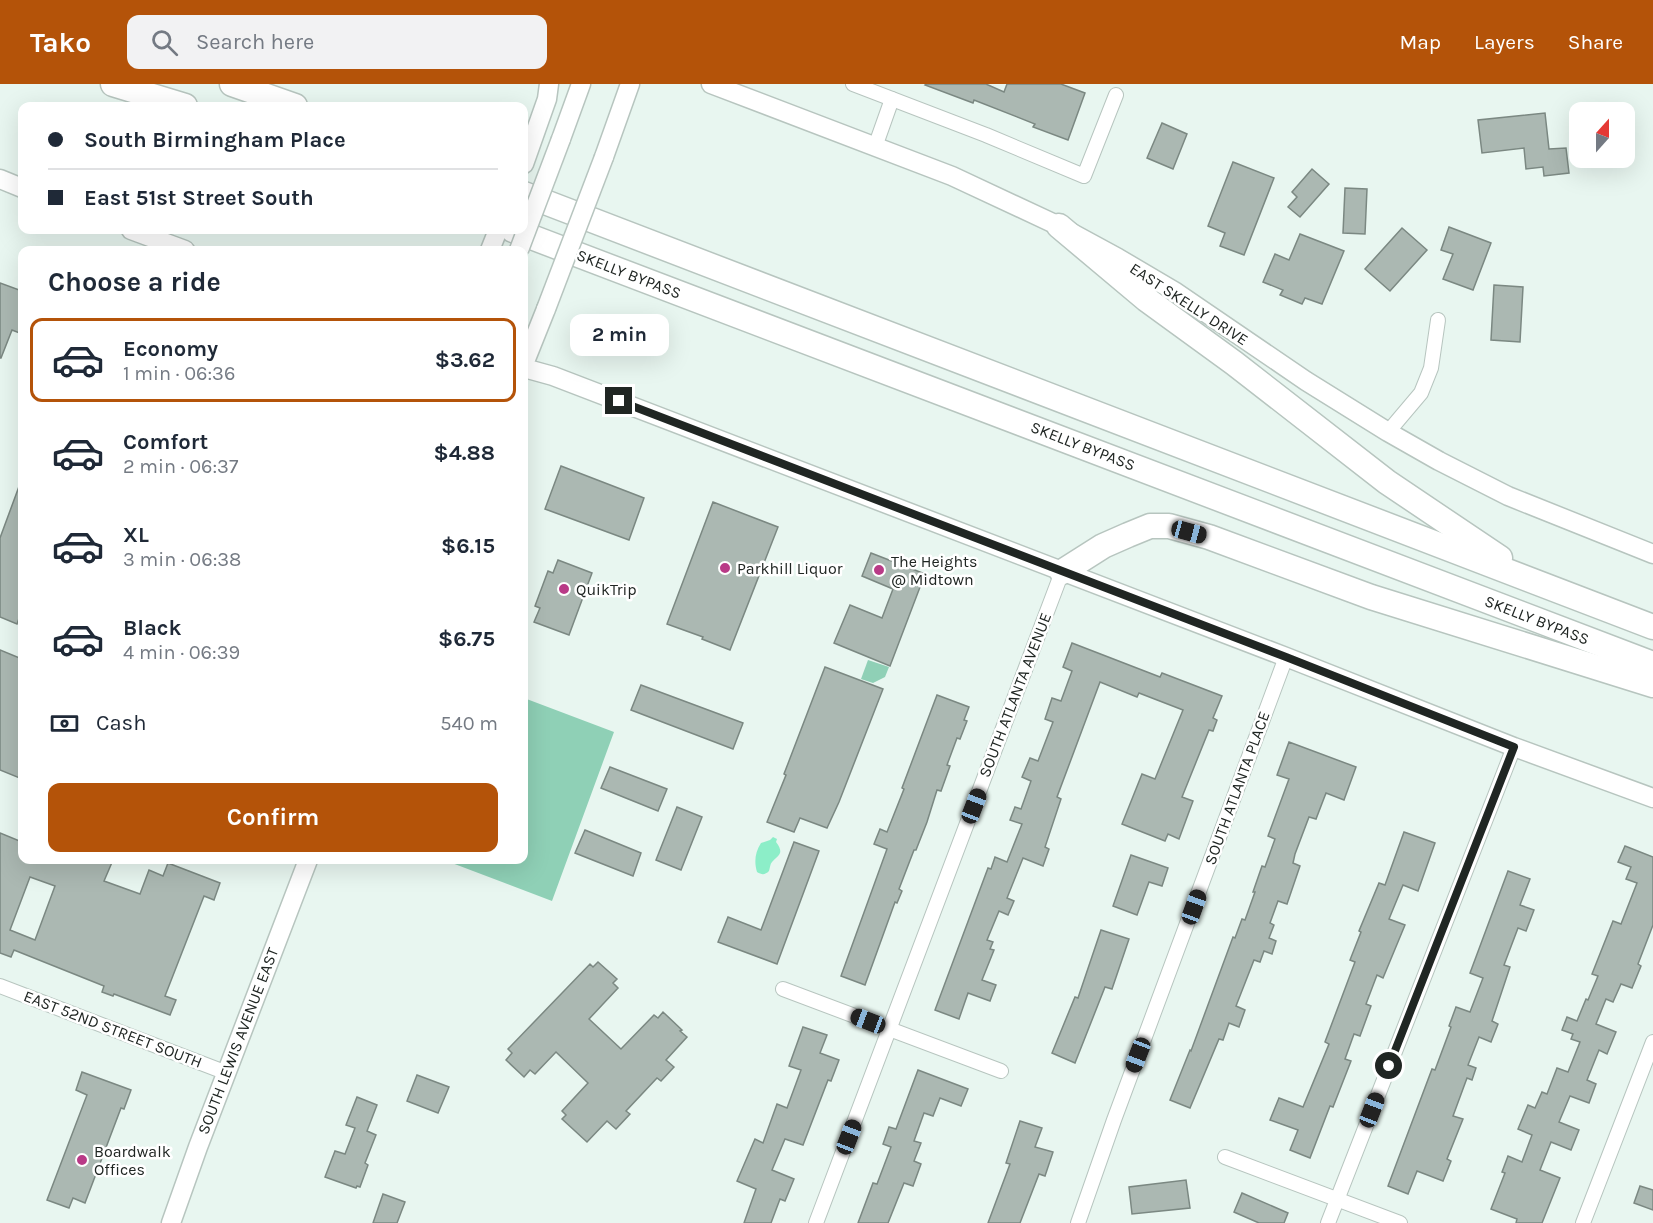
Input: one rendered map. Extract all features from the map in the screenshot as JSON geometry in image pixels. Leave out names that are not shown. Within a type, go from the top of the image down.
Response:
[{"type":"highway","points":[[113,84],[172,102]]},
{"type":"highway","points":[[232,84],[284,102]]},
{"type":"highway","points":[[528,196],[1653,627]]},
{"type":"highway","points":[[1059,226],[1146,299],[1234,363],[1388,482],[1537,583]]},
{"type":"highway","name":"SKELLY BYPASS","points":[[524,234],[1653,664]]},
{"type":"highway","points":[[1062,572],[1103,546],[1128,535],[1150,526],[1169,526],[1220,541],[1371,597],[1653,686]]},
{"type":"main road","points":[[528,153],[547,99],[549,84]]},
{"type":"main road","points":[[528,226],[581,84]]},
{"type":"main road","points":[[528,356],[630,84]]},
{"type":"main road","name":"EAST SKELLY DRIVE","points":[[711,84],[952,176],[1059,226],[1174,291],[1306,381],[1439,461],[1508,496],[1653,554]]},
{"type":"main road","points":[[0,179],[18,186]]},
{"type":"main road","points":[[142,234],[174,246]]},
{"type":"main road","points":[[528,367],[1286,657],[1514,747],[1653,798]]},
{"type":"main road","name":"SOUTH LEWIS AVENUE EAST","points":[[171,1223],[306,864]]},
{"type":"street","points":[[853,84],[1084,176],[1116,95]]},
{"type":"street","points":[[875,147],[892,99]]},
{"type":"street","points":[[1388,432],[1420,393],[1431,368],[1438,320]]},
{"type":"street","name":"SOUTH ATLANTA AVENUE","points":[[816,1223],[1062,572]]},
{"type":"street","name":"SOUTH ATLANTA PLACE","points":[[1078,1223],[1286,657]]},
{"type":"street","points":[[1328,1223],[1514,747]]},
{"type":"street","name":"EAST 52ND STREET SOUTH","points":[[0,986],[227,1072]]},
{"type":"street","points":[[783,989],[1001,1071]]},
{"type":"street","points":[[1582,1223],[1653,1042]]},
{"type":"street","points":[[1225,1157],[1400,1223]]},
{"type":"shaded area","points":[[868,660],[889,667],[885,677],[873,683],[861,679]]},
{"type":"shaded area","points":[[528,700],[614,732],[552,901],[455,864],[528,864]]},
{"type":"shaded area","points":[[773,837],[777,839],[780,854],[771,863],[769,871],[760,874],[757,872],[756,865],[757,850],[761,843]]},
{"type":"building","points":[[926,84],[986,84],[1004,92],[1007,84],[1061,84],[1085,93],[1068,140],[1033,127],[1035,124]]},
{"type":"building","points":[[1545,113],[1549,149],[1566,148],[1569,173],[1544,176],[1543,167],[1526,169],[1524,148],[1482,153],[1478,120]]},
{"type":"building","points":[[1162,123],[1187,134],[1173,169],[1147,158]]},
{"type":"building","points":[[1233,162],[1274,178],[1244,255],[1220,246],[1225,233],[1208,226]]},
{"type":"building","points":[[1312,169],[1329,184],[1300,217],[1288,207],[1297,197],[1292,192]]},
{"type":"building","points":[[1345,188],[1367,189],[1365,234],[1343,233]]},
{"type":"building","points":[[1449,227],[1491,243],[1473,290],[1443,279],[1453,254],[1441,250]]},
{"type":"building","points":[[1402,228],[1427,250],[1390,291],[1365,269]]},
{"type":"building","points":[[1300,234],[1344,251],[1322,304],[1305,298],[1302,304],[1280,295],[1283,290],[1263,282],[1275,254],[1289,260]]},
{"type":"building","points":[[0,283],[18,290],[18,332],[12,330],[0,358]]},
{"type":"building","points":[[1494,285],[1523,287],[1520,342],[1491,340]]},
{"type":"building","points":[[561,466],[644,498],[629,540],[545,509]]},
{"type":"building","points":[[18,489],[17,624],[0,617],[0,538]]},
{"type":"building","name":"Parkhill Liquor","points":[[713,502],[778,527],[730,650],[667,624]]},
{"type":"building","points":[[871,553],[925,574],[890,666],[834,643],[850,605],[882,618],[893,589],[862,576]]},
{"type":"building","name":"QuikTrip","points":[[558,560],[592,573],[569,635],[534,622],[540,608],[535,606],[548,571],[553,573]]},
{"type":"building","points":[[1072,643],[1160,677],[1162,673],[1222,696],[1213,718],[1217,720],[1213,731],[1209,730],[1182,797],[1193,801],[1179,839],[1168,834],[1165,841],[1122,824],[1142,774],[1155,779],[1183,710],[1139,693],[1137,697],[1100,682],[1057,797],[1061,799],[1045,847],[1049,849],[1043,866],[1023,858],[1007,898],[1014,901],[1008,915],[999,911],[987,940],[993,942],[990,949],[994,950],[982,980],[996,985],[990,1001],[968,993],[959,1019],[935,1010],[988,868],[991,869],[995,857],[1007,862],[1022,824],[1010,820],[1015,807],[1021,809],[1031,781],[1022,777],[1030,758],[1038,761],[1053,722],[1045,719],[1052,698],[1061,701],[1072,671],[1063,667]]},
{"type":"building","points":[[0,650],[18,657],[18,777],[0,770]]},
{"type":"building","points":[[825,667],[883,689],[827,828],[800,818],[794,832],[767,822]]},
{"type":"building","points":[[641,685],[743,723],[733,749],[631,710]]},
{"type":"building","points":[[937,695],[969,707],[964,720],[967,721],[960,739],[957,738],[941,791],[937,790],[927,822],[899,889],[902,891],[897,903],[895,902],[865,985],[841,976],[887,849],[874,844],[880,829],[887,832]]},
{"type":"building","points":[[1289,742],[1356,767],[1344,800],[1326,793],[1316,819],[1309,817],[1295,854],[1293,863],[1300,866],[1287,904],[1278,901],[1270,923],[1274,925],[1269,938],[1276,941],[1272,954],[1264,951],[1260,962],[1254,960],[1236,1006],[1245,1010],[1239,1027],[1229,1023],[1223,1040],[1219,1039],[1190,1108],[1170,1100],[1191,1051],[1233,937],[1235,938],[1242,919],[1245,920],[1262,866],[1265,867],[1275,839],[1268,836],[1289,779],[1277,775]]},
{"type":"building","points":[[610,767],[667,789],[658,811],[601,788]]},
{"type":"building","points":[[677,807],[702,817],[681,870],[656,860]]},
{"type":"building","points":[[585,830],[641,853],[633,876],[575,853]]},
{"type":"building","points":[[1404,832],[1435,843],[1418,891],[1403,885],[1389,919],[1405,925],[1383,978],[1377,975],[1366,1004],[1371,1006],[1360,1036],[1354,1034],[1345,1059],[1351,1061],[1333,1107],[1330,1106],[1310,1158],[1290,1150],[1298,1130],[1270,1120],[1279,1098],[1303,1107],[1329,1044],[1325,1042],[1355,962],[1350,960],[1361,932],[1359,931],[1379,883],[1385,885]]},
{"type":"building","points":[[0,833],[18,840],[18,864],[111,864],[104,881],[140,894],[149,870],[163,876],[168,864],[220,883],[214,900],[204,896],[165,996],[176,1000],[170,1015],[114,994],[113,996],[102,992],[104,986],[14,950],[11,957],[0,953]],"holes":[[[30,877],[55,886],[35,940],[10,930]]]},
{"type":"building","points":[[794,842],[819,851],[777,964],[718,942],[728,917],[761,930]]},
{"type":"building","points":[[1625,846],[1653,857],[1653,925],[1638,964],[1641,966],[1632,988],[1621,984],[1613,1002],[1606,999],[1596,1024],[1616,1032],[1607,1054],[1599,1050],[1587,1080],[1596,1084],[1589,1103],[1570,1096],[1559,1122],[1579,1130],[1571,1150],[1551,1142],[1540,1170],[1560,1178],[1542,1223],[1516,1223],[1517,1219],[1491,1209],[1505,1173],[1502,1172],[1508,1156],[1522,1162],[1532,1135],[1518,1129],[1528,1105],[1535,1108],[1542,1092],[1547,1094],[1557,1068],[1568,1072],[1580,1042],[1571,1039],[1573,1034],[1562,1030],[1567,1017],[1577,1021],[1586,999],[1588,1000],[1598,976],[1592,974],[1613,921],[1621,924],[1637,883],[1626,879],[1631,867],[1618,862]]},
{"type":"building","points":[[1131,855],[1168,868],[1162,886],[1149,882],[1137,915],[1113,906]]},
{"type":"building","points":[[1508,871],[1530,879],[1520,905],[1534,910],[1526,931],[1518,928],[1504,965],[1510,967],[1492,1021],[1498,1024],[1491,1042],[1479,1037],[1468,1065],[1476,1068],[1472,1080],[1467,1078],[1453,1116],[1463,1119],[1447,1159],[1451,1161],[1443,1181],[1417,1171],[1408,1194],[1388,1186],[1432,1069],[1435,1070],[1456,1007],[1470,1012],[1483,978],[1470,973]]},
{"type":"building","points":[[1101,930],[1129,939],[1112,989],[1105,987],[1075,1063],[1052,1053],[1075,997],[1078,998]]},
{"type":"building","points":[[598,962],[617,979],[613,983],[618,988],[589,1019],[621,1049],[654,1015],[658,1018],[663,1012],[687,1037],[666,1060],[674,1067],[661,1081],[657,1078],[626,1111],[630,1114],[616,1129],[607,1121],[587,1142],[562,1119],[566,1115],[562,1111],[588,1083],[556,1052],[535,1074],[530,1070],[524,1077],[506,1060],[512,1053],[508,1049],[590,964],[593,967]]},
{"type":"building","points":[[803,1027],[827,1035],[820,1053],[839,1060],[831,1081],[828,1080],[803,1145],[785,1139],[772,1170],[794,1179],[785,1201],[780,1199],[771,1223],[744,1223],[756,1189],[737,1181],[755,1139],[763,1143],[777,1104],[787,1108],[801,1070],[789,1066]]},
{"type":"building","points":[[918,1070],[968,1089],[961,1106],[940,1098],[933,1116],[924,1113],[914,1141],[921,1143],[914,1161],[921,1164],[913,1186],[904,1183],[888,1223],[858,1223],[873,1183],[877,1184],[891,1147],[883,1144],[889,1127],[896,1129]]},
{"type":"building","name":"Boardwalk Offices","points":[[82,1072],[131,1090],[124,1109],[121,1108],[85,1203],[73,1198],[69,1208],[47,1200],[87,1095],[76,1090]]},
{"type":"building","points":[[417,1075],[449,1087],[438,1113],[407,1101]]},
{"type":"building","points":[[357,1097],[377,1105],[367,1131],[376,1135],[365,1163],[368,1165],[360,1187],[356,1188],[325,1177],[335,1151],[345,1154],[355,1128],[346,1125]]},
{"type":"building","points":[[1020,1121],[1042,1128],[1035,1147],[1053,1152],[1045,1176],[1039,1174],[1020,1223],[988,1223],[1010,1164],[1006,1163]]},
{"type":"building","points":[[1186,1180],[1190,1208],[1132,1214],[1129,1187]]},
{"type":"building","points":[[1640,1186],[1653,1190],[1653,1210],[1634,1203]]},
{"type":"building","points":[[1242,1193],[1288,1213],[1284,1223],[1259,1223],[1234,1212]]},
{"type":"building","points":[[383,1194],[405,1202],[397,1223],[373,1223]]},
{"type":"place","name":"Parkhill Liquor","points":[[725,568]]},
{"type":"place","name":"The Heights @ Midtown","points":[[879,570]]},
{"type":"place","name":"QuikTrip","points":[[564,589]]},
{"type":"place","name":"Boardwalk Offices","points":[[82,1160]]},
{"type":"route","points":[[619,401],[1514,747],[1389,1066]]}]
